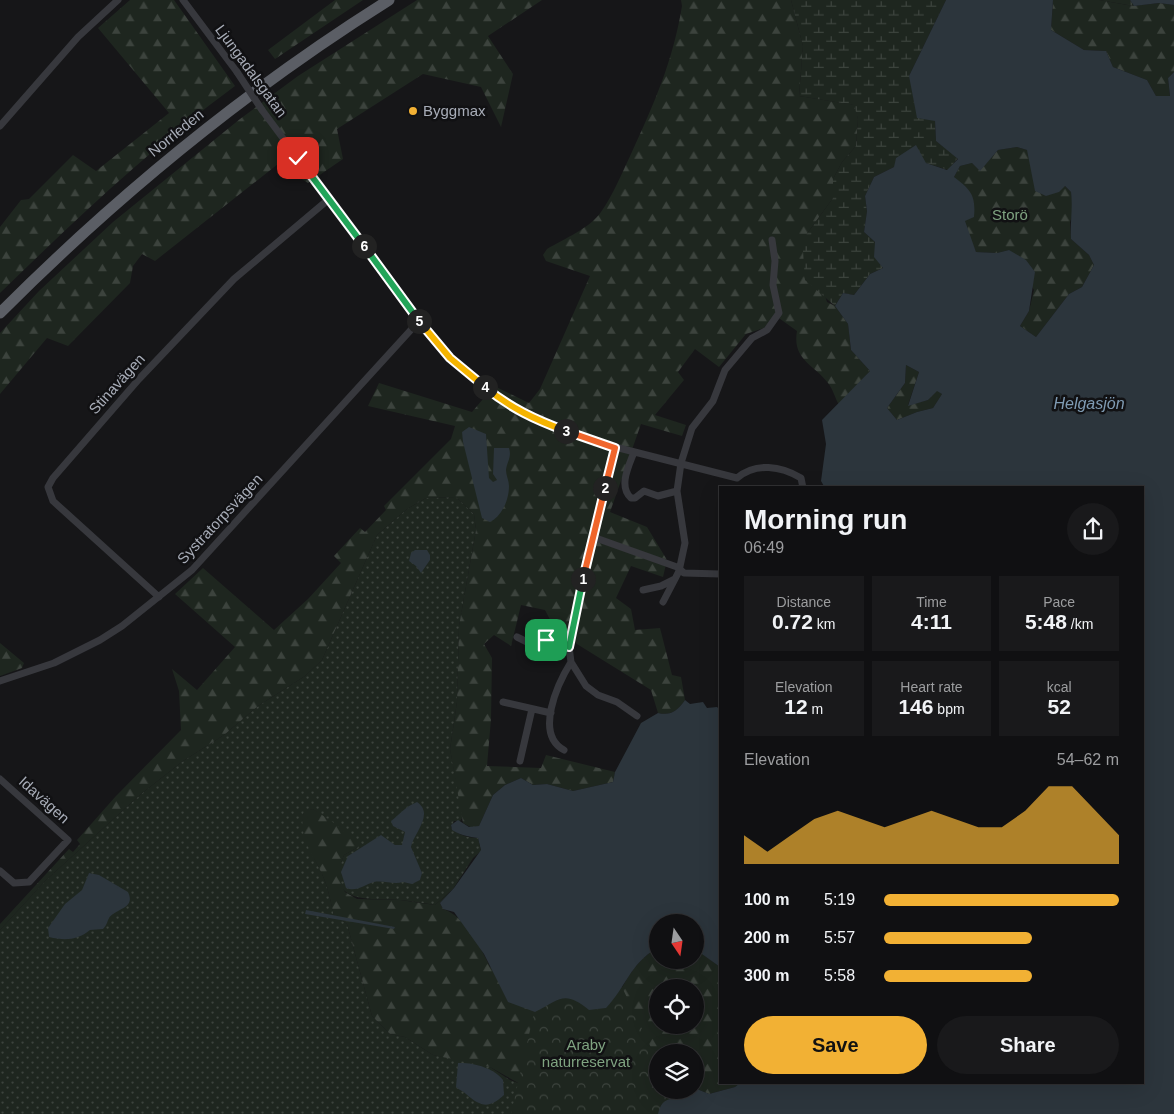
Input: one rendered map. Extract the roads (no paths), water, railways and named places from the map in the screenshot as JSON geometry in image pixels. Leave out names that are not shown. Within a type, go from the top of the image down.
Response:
[{"type":"highway","name":"Norrleden","points":[[0,305],[72,234],[179,142],[269,73],[377,0]]},
{"type":"highway","name":"Norrleden","points":[[0,314],[76,239],[170,157],[272,78],[389,0]]},
{"type":"street","points":[[0,126],[78,37],[118,0]]},
{"type":"street","name":"Ljungadalsgatan","points":[[183,0],[262,110],[419,320],[450,358],[502,401],[531,418],[615,448],[738,478],[746,470],[755,467],[779,469],[801,478],[803,486]]},
{"type":"street","name":"Stinavägen","points":[[159,597],[53,501],[48,487],[53,478],[139,379],[234,279],[329,199]]},
{"type":"street","points":[[663,602],[679,571],[685,543],[677,491],[681,463],[692,428],[713,402],[725,370],[752,338],[768,330],[779,313],[774,285],[775,261],[772,240]]},
{"type":"street","name":"Systratorpsvägen","points":[[0,681],[46,666],[78,652],[122,626],[159,597],[199,562],[419,320]]},
{"type":"street","points":[[615,448],[569,647],[570,662],[586,686],[598,695],[617,702],[637,716]]},
{"type":"street","points":[[634,452],[624,488],[630,498],[635,498],[644,491],[658,496],[677,491]]},
{"type":"street","points":[[593,537],[677,567],[679,571],[692,574],[719,574]]},
{"type":"street","points":[[643,590],[655,588],[675,578]]},
{"type":"street","points":[[516,637],[529,643],[546,640],[569,647]]},
{"type":"street","points":[[564,750],[557,746],[550,736],[551,713],[558,683],[570,662]]},
{"type":"street","points":[[503,702],[551,713]]},
{"type":"street","points":[[520,762],[532,708]]},
{"type":"street","name":"Idavägen","points":[[0,779],[68,840],[29,882],[14,883],[0,871]]},
{"type":"water","name":"Helgasjön","points":[[946,0],[1053,0],[1051,30],[1084,50],[1106,51],[1113,67],[1147,80],[1156,96],[1170,96],[1168,78],[1174,72],[1174,1114],[658,1114],[661,1105],[669,1099],[704,1099],[704,1092],[709,1094],[735,1087],[739,1084],[1144,1084],[1144,486],[824,486],[821,481],[826,444],[822,420],[870,371],[851,350],[848,324],[835,306],[843,293],[854,295],[870,274],[883,268],[874,257],[875,242],[864,232],[867,211],[865,196],[874,177],[894,167],[896,158],[916,145],[926,163],[947,170],[958,159],[936,141],[935,121],[917,118],[909,76]],"holes":[[[1017,147],[1027,150],[1035,191],[1046,196],[1059,192],[1065,186],[1071,192],[1071,239],[1089,255],[1094,265],[1082,287],[1069,294],[1036,337],[1020,326],[1029,311],[1035,272],[1026,260],[1009,250],[997,253],[976,252],[965,221],[974,217],[973,198],[965,186],[954,177],[960,166],[972,163],[980,171],[998,150]],[[906,365],[919,372],[908,406],[928,400],[937,391],[942,394],[933,408],[897,420],[887,408],[905,383]]]},
{"type":"water","points":[[1130,0],[1174,0],[1174,5],[1159,3],[1134,6]]},
{"type":"water","points":[[469,427],[486,434],[489,478],[493,482],[497,480],[493,474],[494,448],[509,448],[510,451],[506,470],[509,486],[508,497],[501,512],[490,522],[482,518],[463,442],[462,432]]},
{"type":"water","points":[[415,550],[427,550],[430,555],[430,560],[421,573],[409,561],[411,553]]},
{"type":"water","points":[[685,700],[690,704],[703,702],[707,708],[717,707],[719,709],[719,966],[704,955],[704,914],[649,914],[649,954],[640,961],[606,1008],[589,1010],[568,998],[557,1000],[535,1012],[508,1002],[484,954],[454,912],[443,909],[440,903],[454,888],[481,850],[478,838],[455,832],[452,830],[451,825],[458,820],[469,827],[479,826],[493,795],[505,785],[521,778],[533,785],[547,784],[573,791],[613,782],[615,772],[641,723],[658,713],[667,714],[673,712]]},
{"type":"water","points":[[417,802],[422,807],[424,818],[411,847],[422,873],[420,880],[412,884],[403,882],[374,882],[357,889],[346,888],[341,872],[348,856],[381,835],[395,845],[402,845],[405,832],[393,826],[391,821],[406,808]]},
{"type":"water","points":[[89,873],[99,875],[128,892],[129,902],[124,908],[109,918],[103,929],[90,930],[81,936],[71,939],[49,937],[48,928],[65,904],[82,890]]},
{"type":"water","points":[[306,910],[395,927],[394,929],[305,914]]},
{"type":"water","points":[[458,1063],[476,1065],[495,1072],[503,1080],[504,1095],[494,1103],[485,1105],[476,1102],[456,1087]]},
{"type":"place","name":"Byggmax","points":[[413,111]]},
{"type":"park label","name":"Storö","points":[[1010,215]]},
{"type":"park label","name":"Araby naturreservat","points":[[586,1054]]}]
